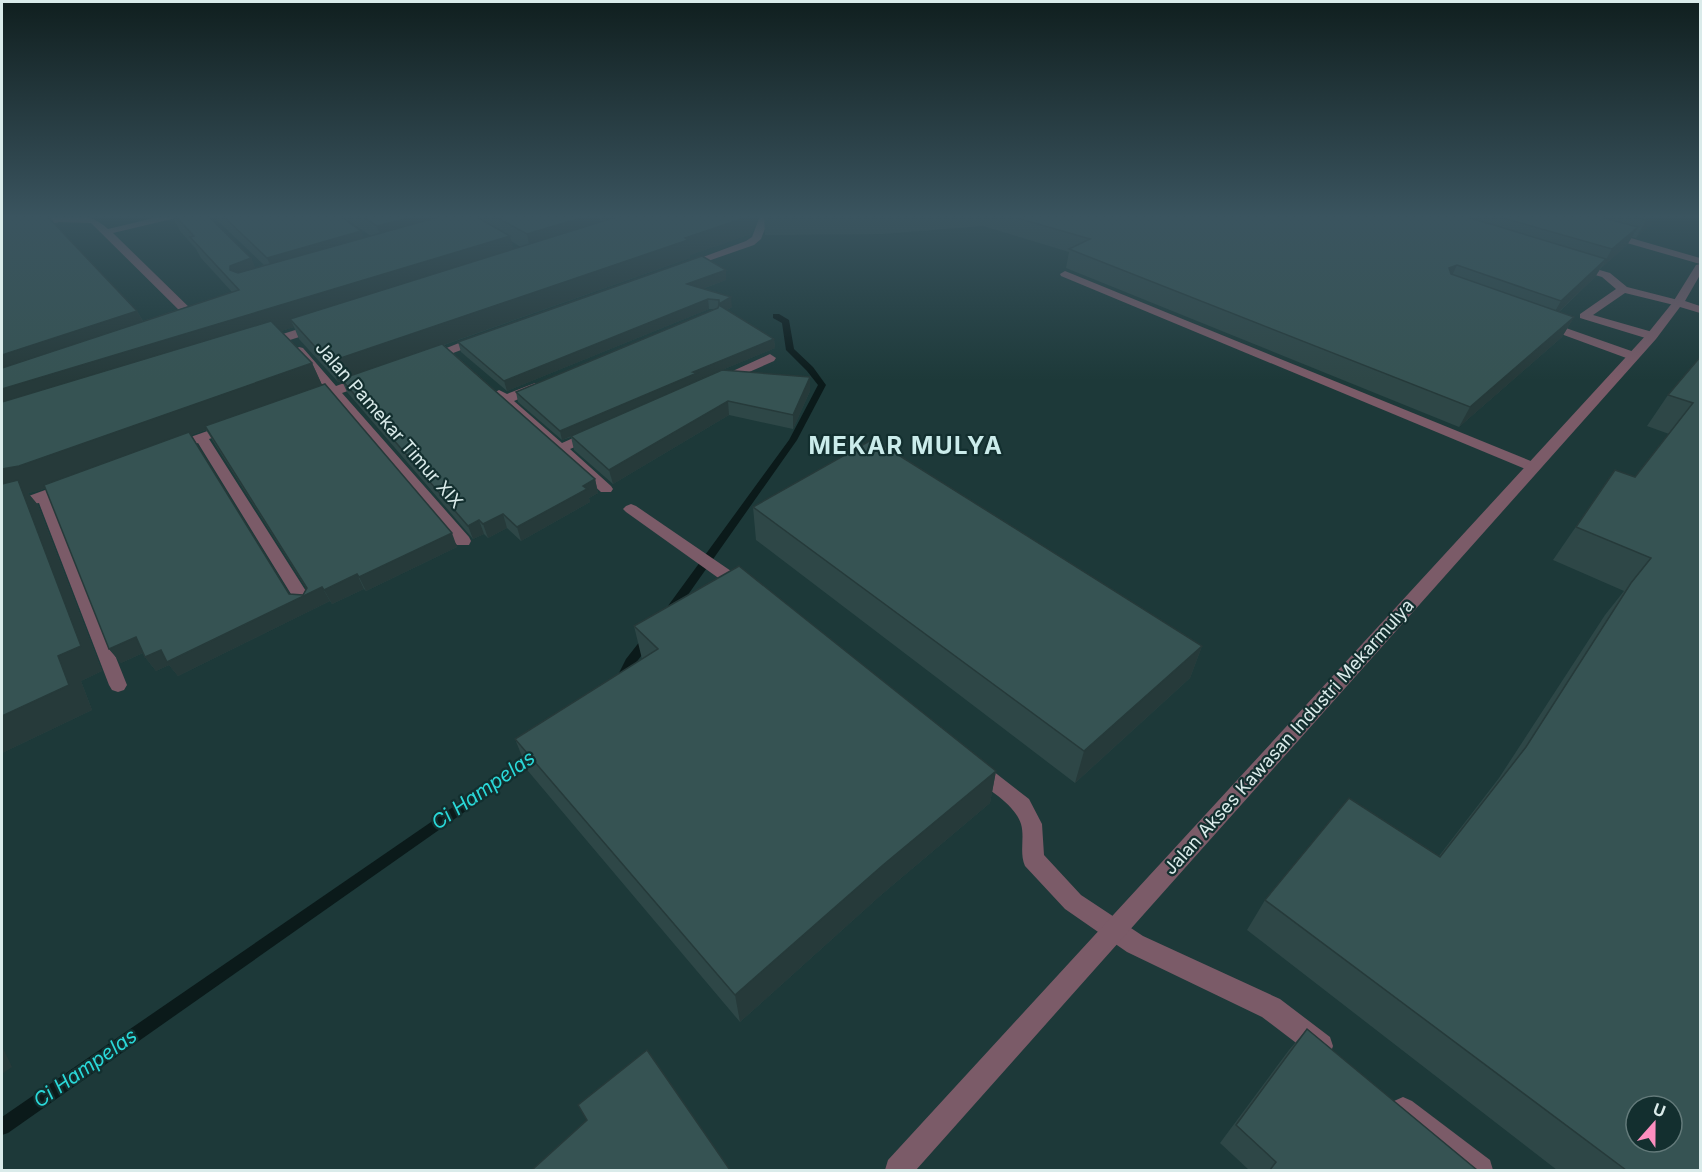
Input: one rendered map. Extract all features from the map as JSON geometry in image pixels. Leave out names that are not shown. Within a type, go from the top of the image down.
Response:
[{"type":"street","points":[[146,271],[191,315],[187,328],[177,332]]},
{"type":"street","points":[[1592,271],[1606,275],[1623,289],[1701,310]]},
{"type":"street","name":"Jalan Akses Kawasan Industri Mekarmulya","points":[[898,1170],[1652,336],[1678,303],[1699,271]]},
{"type":"street","points":[[1065,274],[1533,467]]},
{"type":"street","points":[[1623,289],[1584,316],[1652,336]]},
{"type":"street","points":[[1534,321],[1633,356]]},
{"type":"street","points":[[250,348],[329,323]]},
{"type":"street","points":[[418,361],[493,334]]},
{"type":"street","name":"Jalan Pamekar Timur XIX","points":[[284,338],[291,342],[336,391],[464,541]]},
{"type":"street","points":[[449,350],[465,364]]},
{"type":"street","points":[[708,385],[770,358]]},
{"type":"street","points":[[302,402],[377,376]]},
{"type":"street","points":[[505,400],[546,382]]},
{"type":"street","points":[[489,385],[606,489]]},
{"type":"street","points":[[157,454],[246,422]]},
{"type":"street","points":[[561,448],[603,430]]},
{"type":"street","points":[[201,437],[305,603]]},
{"type":"street","points":[[2,504],[14,504],[44,496],[79,483]]},
{"type":"street","points":[[44,496],[118,685]]},
{"type":"street","points":[[631,509],[726,574],[763,603]]},
{"type":"street","points":[[966,762],[1022,805],[1032,824],[1033,860],[1073,902],[1135,944],[1271,1008],[1344,1063]]},
{"type":"street","points":[[1389,1099],[1480,1170]]},
{"type":"building","points":[[2,271],[99,271],[137,311],[2,355]]},
{"type":"building","points":[[221,271],[238,273],[246,271],[395,271],[2,389],[2,368],[239,290]]},
{"type":"building","points":[[444,271],[598,271],[329,362],[290,319]]},
{"type":"building","points":[[660,271],[724,271],[687,284],[731,297],[719,304],[719,300],[708,299],[504,381],[458,342]]},
{"type":"building","points":[[1124,271],[1450,271],[1451,274],[1574,317],[1470,407]]},
{"type":"building","points":[[1473,271],[1593,271],[1561,301]]},
{"type":"building","points":[[719,305],[774,339],[560,431],[516,392],[718,308]]},
{"type":"building","points":[[271,321],[312,363],[19,466],[2,469],[2,402]]},
{"type":"building","points":[[442,344],[595,479],[583,486],[587,489],[517,527],[503,514],[483,524],[479,520],[468,526],[341,379]]},
{"type":"building","points":[[1701,356],[1701,1170],[1626,1170],[1265,900],[1349,798],[1440,857],[1526,747],[1631,583],[1651,558],[1576,527],[1615,470],[1635,477],[1693,403],[1668,395]]},
{"type":"building","points":[[722,370],[810,377],[793,415],[728,401],[609,470],[571,436]]},
{"type":"building","points":[[325,384],[452,533],[359,577],[357,574],[324,590],[322,587],[167,662],[161,650],[145,657],[136,637],[109,649],[44,485],[189,432],[289,594],[303,595],[307,588],[205,426]]},
{"type":"building","points":[[873,439],[1202,646],[1084,751],[753,507]]},
{"type":"building","points":[[18,480],[81,646],[58,656],[69,685],[2,716],[2,484]]},
{"type":"building","points":[[739,566],[996,771],[883,865],[735,995],[515,739],[658,649],[634,626]]},
{"type":"building","points":[[1307,1029],[1477,1170],[1270,1170],[1276,1162],[1236,1125]]},
{"type":"building","points":[[647,1050],[730,1170],[532,1170],[587,1120],[578,1105]]},
{"type":"waterway","name":"Ci Hampelas","points":[[669,613],[793,440],[822,385],[810,369],[790,350],[786,322],[776,316]]},
{"type":"waterway","name":"Ci Hampelas","points":[[621,681],[630,662],[648,639]]},
{"type":"waterway","name":"Ci Hampelas","points":[[2,1127],[536,755]]},
{"type":"district","name":"MEKAR MULYA","points":[[906,446]]}]
